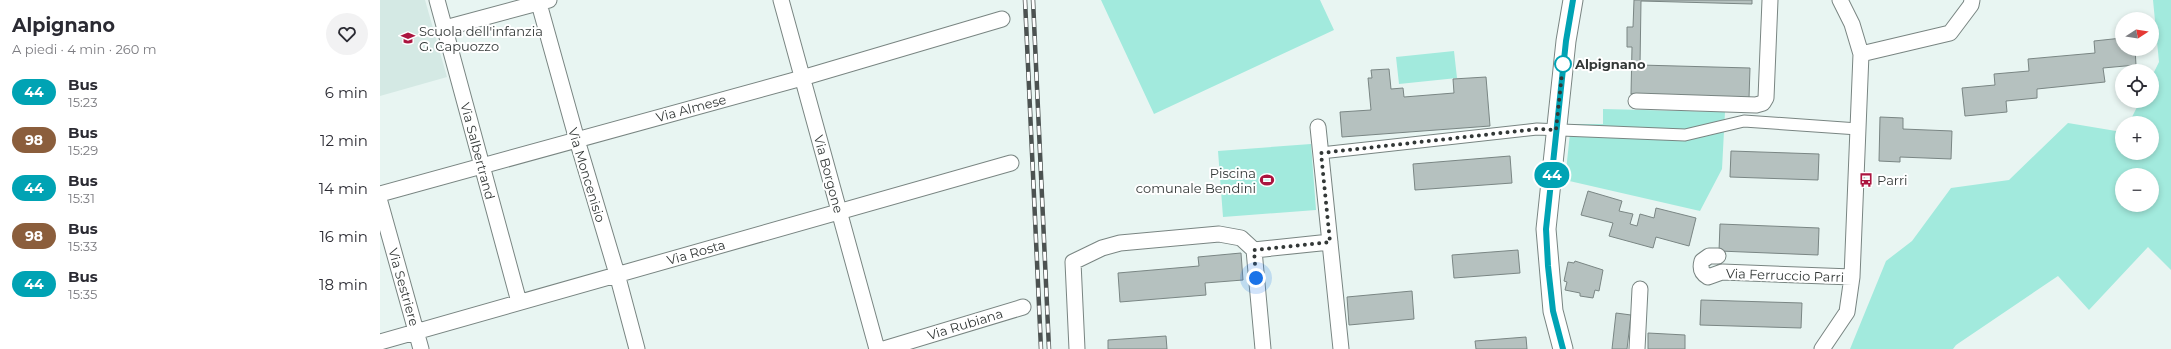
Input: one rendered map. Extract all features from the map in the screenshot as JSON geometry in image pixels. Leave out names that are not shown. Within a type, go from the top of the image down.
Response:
[{"type":"street","name":"Via Salbertrand","points":[[437,0],[520,302]]},
{"type":"street","name":"Via Borgone","points":[[781,0],[877,349]]},
{"type":"street","points":[[1561,345],[1553,311],[1546,229],[1566,41],[1573,0]]},
{"type":"street","name":"Via Ferruccio Parri","points":[[1822,349],[1847,312],[1852,277],[1861,54],[1852,24],[1840,0]]},
{"type":"street","points":[[1861,54],[1950,33],[1971,5],[1972,0]]},
{"type":"street","points":[[445,28],[542,1]]},
{"type":"street","name":"Via Moncenisio","points":[[542,1],[576,140],[617,274],[637,349]]},
{"type":"street","points":[[1636,101],[1756,105],[1763,103],[1766,98],[1763,1]]},
{"type":"street","name":"Via Almese","points":[[380,194],[802,78],[1002,19]]},
{"type":"street","points":[[1321,153],[1537,129],[1685,135],[1744,121],[1858,129]]},
{"type":"street","points":[[1318,127],[1340,349]]},
{"type":"street","name":"Via Rosta","points":[[380,342],[1011,163]]},
{"type":"street","name":"Via Sestriere","points":[[380,202],[421,349]]},
{"type":"street","points":[[1077,349],[1073,262],[1102,248],[1120,243],[1219,234],[1241,238],[1254,250],[1263,349]]},
{"type":"street","points":[[1254,250],[1330,242]]},
{"type":"street","name":"Via Ferruccio Parri","points":[[1718,256],[1709,256],[1702,261],[1700,268],[1703,274],[1708,277],[1722,272],[1852,277]]},
{"type":"street","points":[[1637,349],[1640,289]]},
{"type":"street","name":"Via Rubiana","points":[[884,349],[1023,307]]},
{"type":"shaded area","name":"Scuola dell'infanzia G. Capuozzo","points":[[380,0],[425,0],[447,77],[380,96]]},
{"type":"green space","points":[[1101,0],[1320,0],[1334,30],[1154,114]]},
{"type":"green space","points":[[2153,0],[2171,0],[2171,270],[2148,247],[2089,310],[2058,276],[1956,345],[1953,349],[1850,349],[1886,261],[1912,241],[1951,188],[2009,180],[2068,123],[2115,131],[2115,160],[2159,160],[2159,116],[2132,116],[2136,108],[2159,108],[2159,12],[2154,12]]},
{"type":"green space","points":[[1454,51],[1457,78],[1399,84],[1396,57]]},
{"type":"green space","points":[[1603,109],[1725,112],[1722,169],[1700,211],[1565,180],[1571,124],[1603,124]]},
{"type":"green space","name":"Piscina comunale Bendini","points":[[1311,144],[1316,210],[1223,217],[1218,151]]},
{"type":"building","points":[[1634,0],[1752,0],[1752,4],[1641,1],[1640,65],[1750,68],[1749,98],[1631,94],[1632,47],[1627,47],[1627,27],[1633,27]]},
{"type":"building","points":[[2115,39],[2115,56],[2135,56],[2136,64],[2115,64],[2115,67],[2103,68],[2105,82],[2037,89],[2037,98],[2006,101],[2007,112],[1965,116],[1962,88],[1995,85],[1994,74],[2029,71],[2028,59],[2095,53],[2094,41]]},
{"type":"building","points":[[1389,69],[1391,89],[1403,88],[1404,97],[1454,93],[1453,79],[1486,77],[1490,126],[1342,137],[1340,112],[1371,110],[1368,78],[1372,78],[1371,70]]},
{"type":"building","points":[[1880,117],[1903,118],[1903,129],[1952,131],[1951,159],[1900,157],[1900,162],[1879,161]]},
{"type":"building","points":[[1731,151],[1819,154],[1818,180],[1730,177]]},
{"type":"building","points":[[1510,156],[1512,183],[1415,190],[1413,164]]},
{"type":"building","points":[[1588,191],[1622,201],[1619,211],[1633,214],[1630,224],[1637,226],[1640,214],[1654,218],[1656,208],[1696,218],[1689,246],[1656,237],[1653,248],[1609,236],[1613,223],[1581,215]]},
{"type":"building","points":[[1720,224],[1819,228],[1818,255],[1719,251]]},
{"type":"building","points":[[1518,250],[1520,273],[1454,278],[1452,255]]},
{"type":"building","points":[[1241,253],[1243,280],[1205,283],[1206,295],[1120,302],[1118,273],[1199,266],[1198,257]]},
{"type":"building","points":[[1575,261],[1603,270],[1599,291],[1595,290],[1593,298],[1580,296],[1580,293],[1565,290],[1567,282],[1564,281],[1568,262],[1574,263]]},
{"type":"building","points":[[1412,291],[1414,319],[1349,325],[1347,297]]},
{"type":"building","points":[[1701,300],[1802,303],[1801,328],[1700,325]]},
{"type":"building","points":[[1616,313],[1631,315],[1627,349],[1612,349]]},
{"type":"building","points":[[1648,333],[1685,335],[1685,349],[1648,349]]},
{"type":"building","points":[[1166,336],[1167,349],[1108,349],[1108,340]]},
{"type":"building","points":[[1526,337],[1527,349],[1476,349],[1475,341]]},
{"type":"railway","points":[[1025,0],[1041,349]]},
{"type":"railway","points":[[1033,0],[1049,349]]},
{"type":"bus line","name":"44","points":[[1563,349],[1553,311],[1546,229],[1566,41],[1573,0]]},
{"type":"place","name":"Scuola dell'infanzia G. Capuozzo","points":[[408,38]]},
{"type":"place","name":"Alpignano","points":[[1563,64]]},
{"type":"place","name":"Piscina comunale Bendini","points":[[1267,180]]},
{"type":"place","name":"Parri","points":[[1866,180]]},
{"type":"route","points":[[1256,278],[1254,250],[1330,242],[1321,153],[1537,129],[1556,130],[1563,64]]}]
